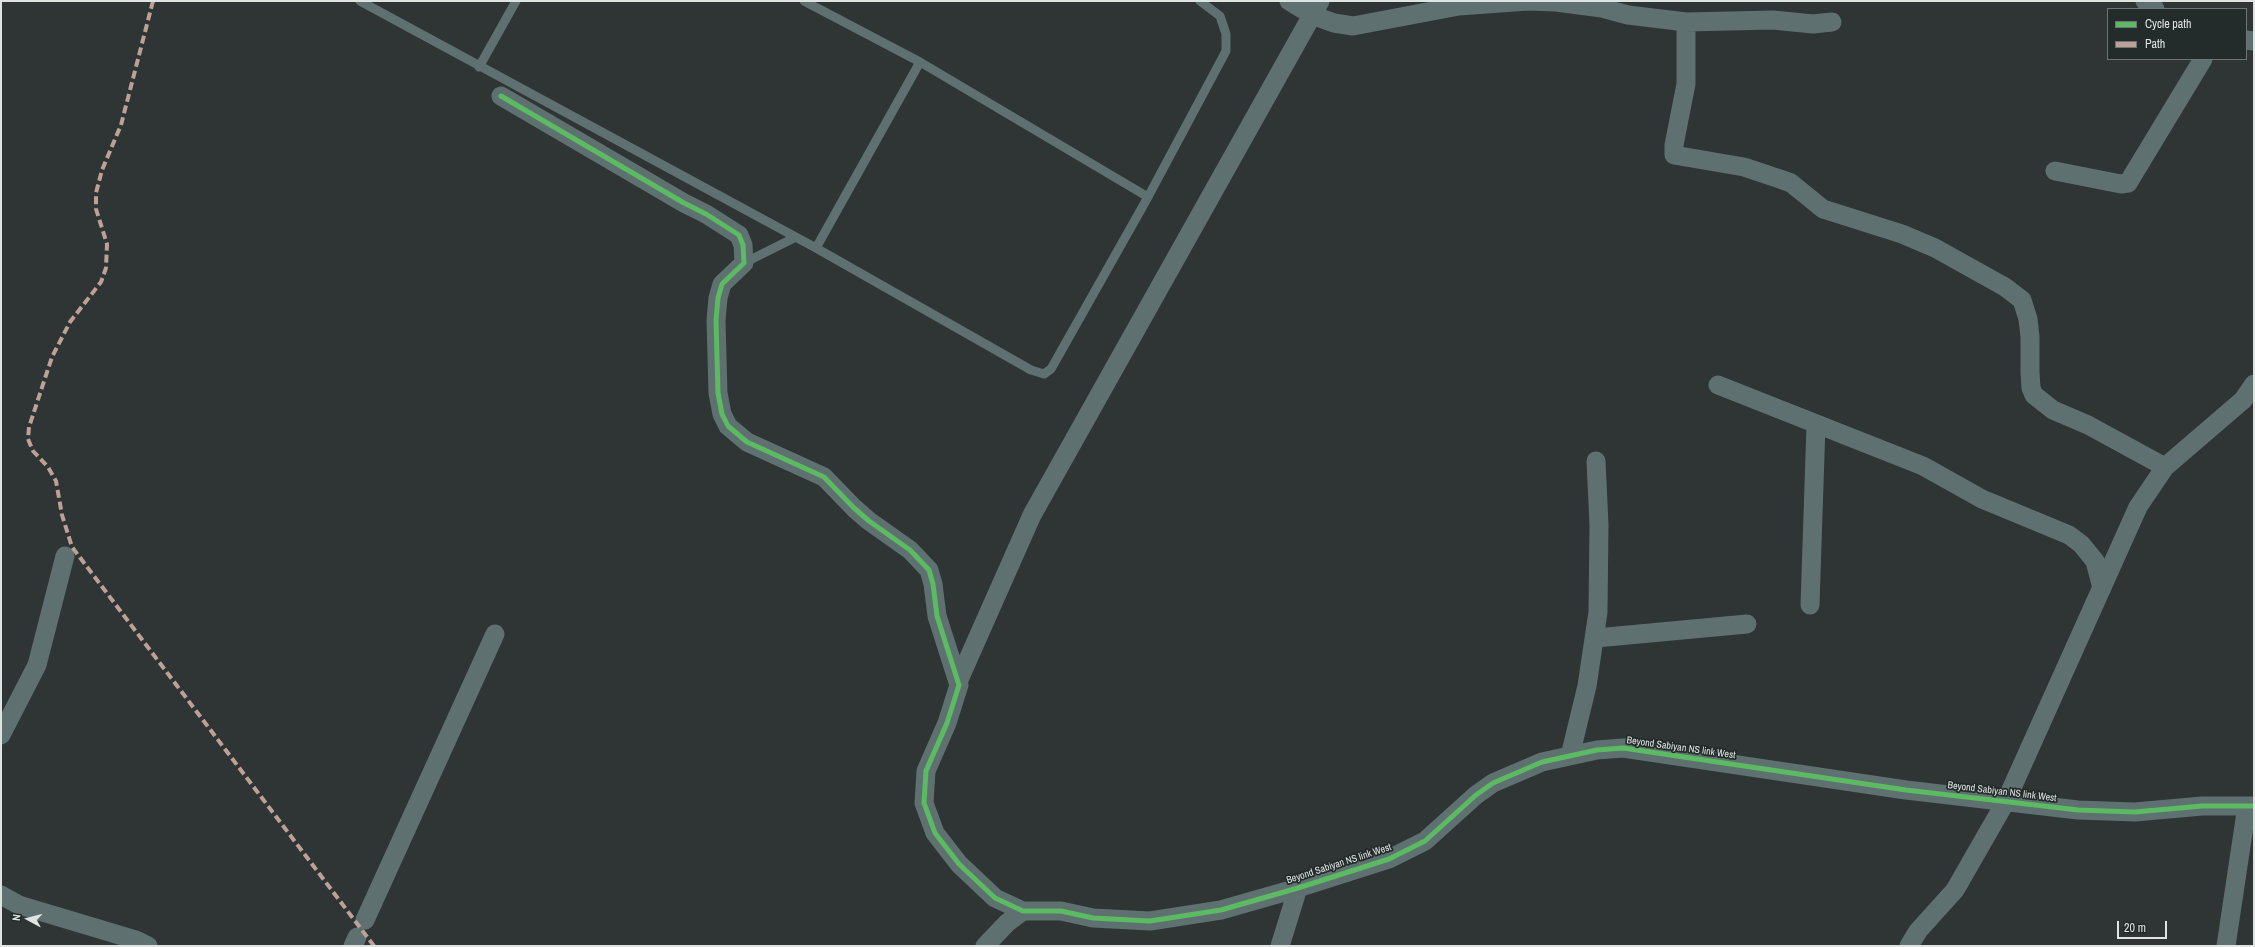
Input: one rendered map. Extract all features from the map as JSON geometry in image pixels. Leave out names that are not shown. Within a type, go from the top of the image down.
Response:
[{"type":"street","points":[[1289,1],[1316,8],[1334,23],[1353,26],[1459,6],[1528,1],[1556,2],[1602,8],[1628,15],[1686,22],[1773,20],[1813,24],[1832,22]]},
{"type":"street","points":[[2145,1],[2151,4],[2154,8]]},
{"type":"street","points":[[985,946],[1007,923],[1023,911],[995,898],[959,864],[935,833],[924,803],[926,771],[947,723],[958,682],[1032,515],[1316,8]]},
{"type":"street","points":[[1686,22],[1686,84],[1674,145],[1674,155],[1744,167],[1791,183],[1823,209],[1902,234],[1928,245],[2005,287],[2022,300],[2028,319],[2030,337],[2031,388],[2034,395],[2054,410],[2088,425],[2165,468]]},
{"type":"street","points":[[2055,171],[2121,184],[2128,183],[2202,60]]},
{"type":"street","points":[[501,96],[684,203],[706,214],[739,235],[743,245],[744,263],[722,284],[718,298],[716,320],[718,393],[722,414],[728,426],[747,442],[824,477],[869,521],[922,560],[928,570],[933,584],[937,616],[958,682]]},
{"type":"street","points":[[1909,946],[1918,931],[1956,890],[2006,800],[2138,507],[2165,468],[2243,400],[2254,384]]},
{"type":"street","points":[[1718,385],[1923,466],[1982,499],[2069,535],[2081,544],[2095,561],[2102,588]]},
{"type":"street","points":[[1810,605],[1816,425]]},
{"type":"street","points":[[1570,756],[1587,686],[1596,638],[1599,525],[1596,461]]},
{"type":"street","points":[[1,735],[38,665],[65,556]]},
{"type":"street","points":[[1596,638],[1747,624]]},
{"type":"street","points":[[365,920],[495,634]]},
{"type":"street","name":"Beyond Sabiyan NS link West","points":[[1023,911],[1053,911],[1093,918],[1150,920],[1221,910],[1298,888],[1389,858],[1425,841],[1476,795],[1493,783],[1542,762],[1597,750],[1623,748],[1906,790],[2006,800],[2078,810],[2135,812],[2202,806],[2250,806]]},
{"type":"street","points":[[2226,946],[2250,806]]},
{"type":"street","points":[[1280,946],[1298,888]]},
{"type":"street","points":[[1,895],[19,905],[136,940],[148,946]]},
{"type":"lane","points":[[360,1],[794,238],[816,248],[1032,370],[1044,374],[1051,369],[1148,198],[1226,51],[1226,34],[1220,16],[1200,1]]},
{"type":"lane","points":[[479,67],[516,1]]},
{"type":"lane","points":[[804,1],[920,62],[1148,198]]},
{"type":"lane","points":[[816,248],[920,62]]},
{"type":"lane","points":[[744,263],[794,238]]},
{"type":"marked path","points":[[153,1],[121,125],[102,170],[96,193],[96,209],[107,244],[106,268],[101,282],[70,322],[52,357],[29,427],[28,439],[33,451],[48,467],[56,481],[62,515],[72,547],[374,946]]},
{"type":"cycle path","points":[[501,96],[684,203],[706,214],[739,235],[743,245],[744,263],[722,284],[718,298],[716,320],[718,393],[722,414],[728,426],[747,442],[824,477],[854,508],[869,521],[910,550],[929,570],[933,584],[937,616],[959,685],[947,723],[926,771],[924,803],[935,833],[959,864],[995,898],[1023,911],[1061,911],[1093,918],[1150,921],[1221,910],[1298,888],[1389,859],[1425,841],[1476,795],[1493,783],[1542,762],[1597,750],[1623,748],[1906,790],[2078,810],[2135,812],[2202,806],[2254,806]]}]
